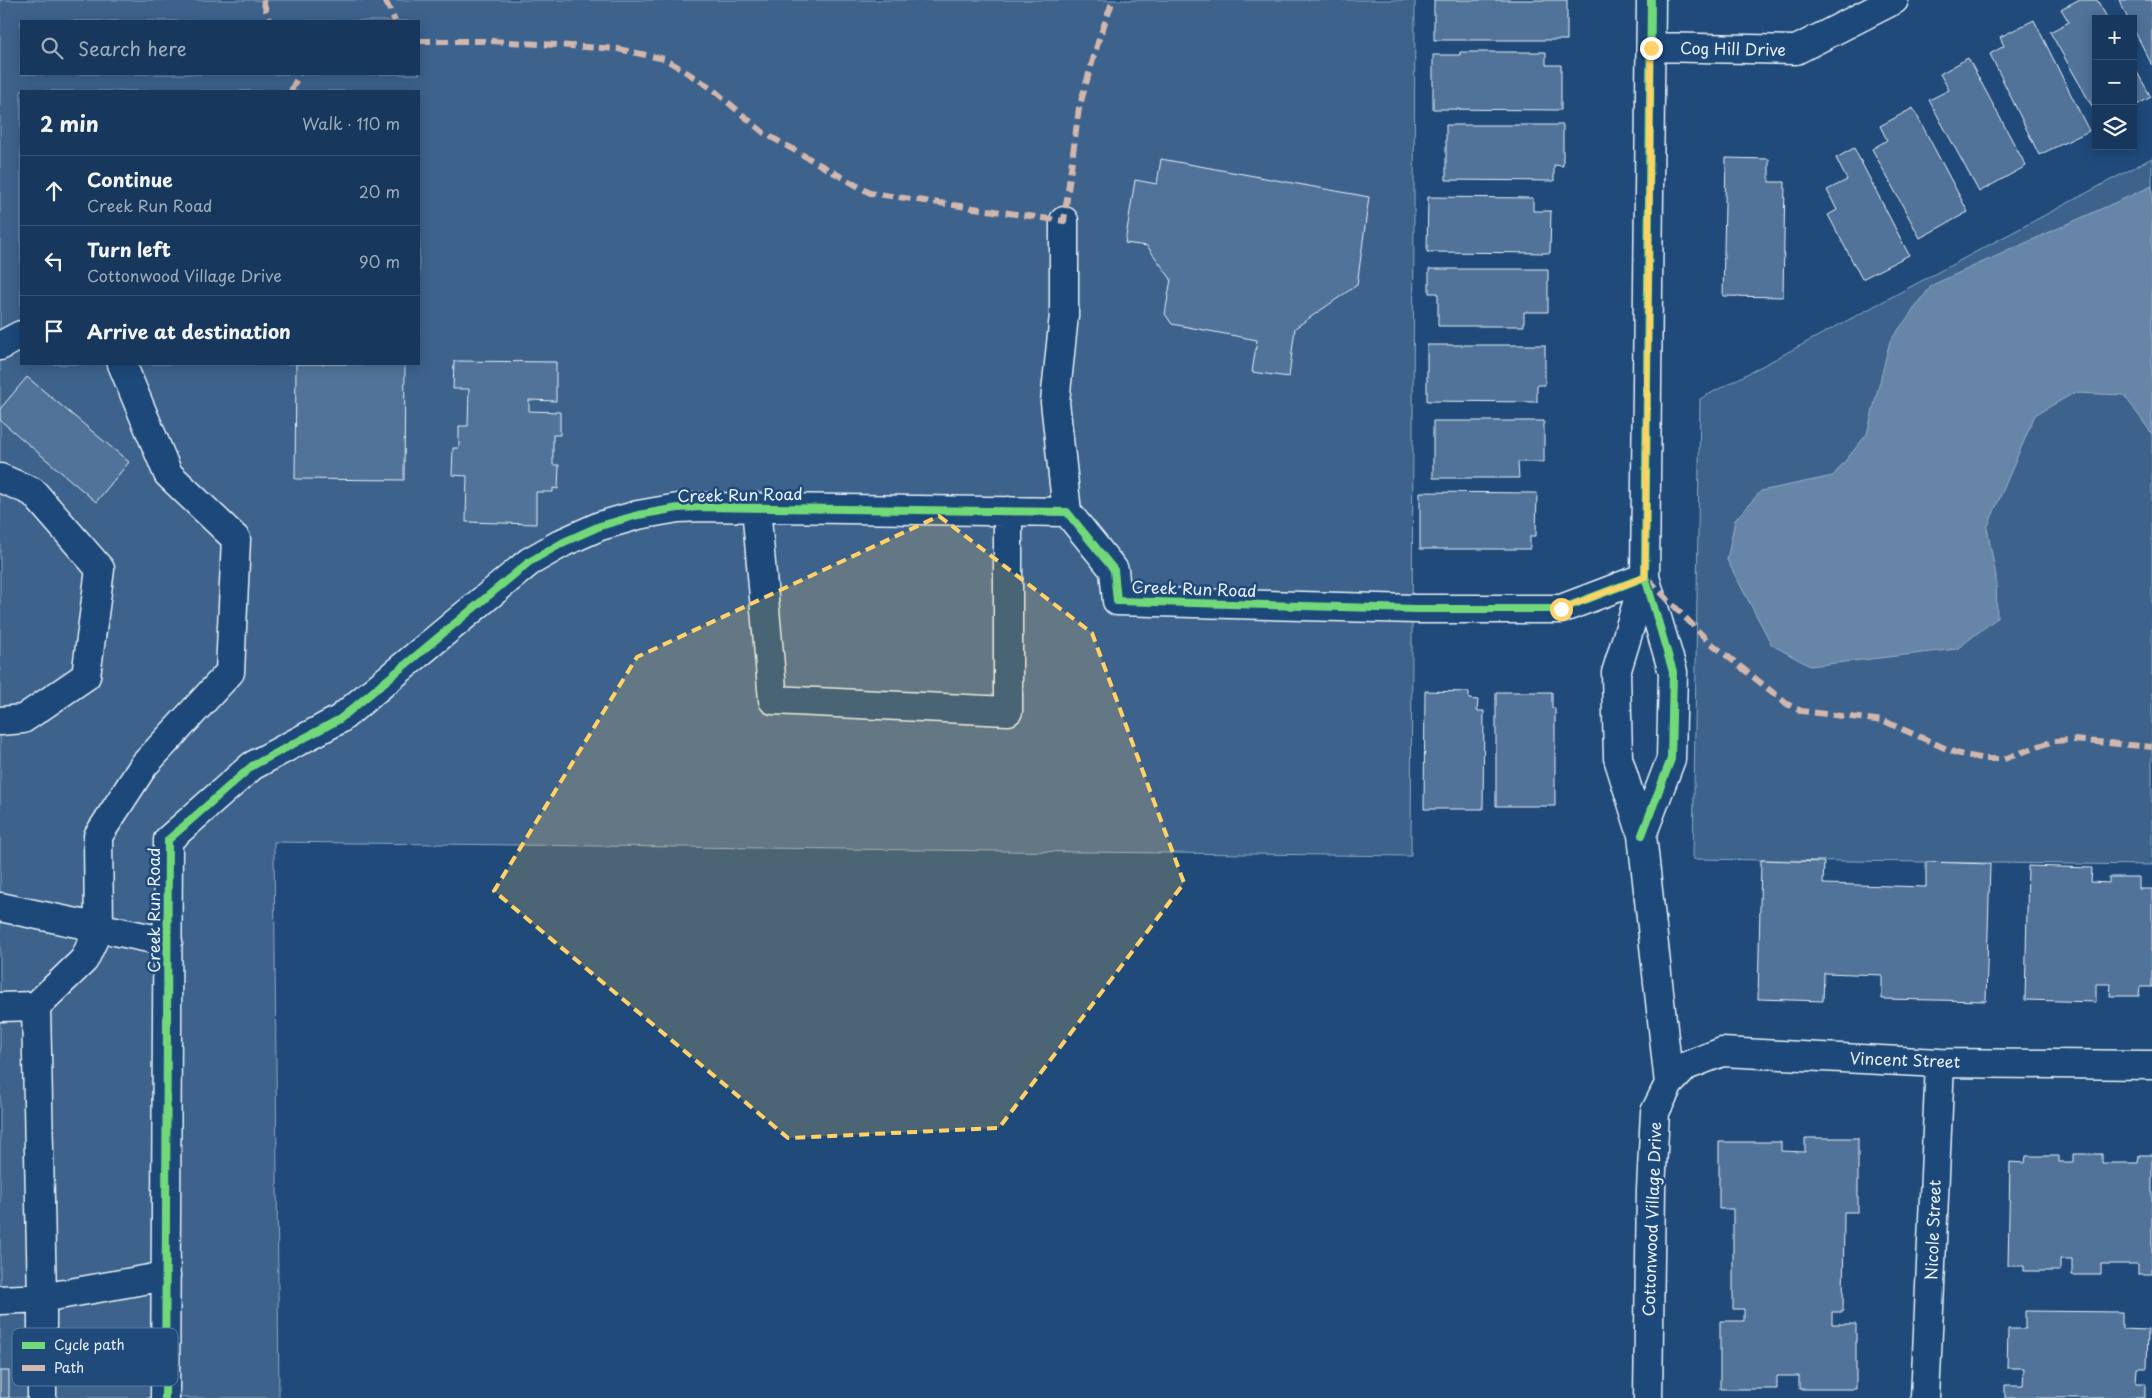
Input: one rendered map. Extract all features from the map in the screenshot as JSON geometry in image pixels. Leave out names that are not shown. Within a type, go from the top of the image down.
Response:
[{"type":"street","points":[[1651,0],[1645,577],[1616,673],[1618,758],[1642,835],[1669,1084]]},
{"type":"street","name":"Cog Hill Drive","points":[[1651,48],[1796,50],[1894,0]]},
{"type":"street","points":[[1064,221],[1064,315],[1055,402],[1067,512]]},
{"type":"street","points":[[0,346],[20,336]]},
{"type":"street","points":[[0,1007],[36,1006],[84,960],[99,928],[98,836],[144,765],[230,672],[236,539],[168,474],[122,365]]},
{"type":"street","points":[[0,478],[33,492],[100,569],[86,676],[23,719],[0,721]]},
{"type":"street","points":[[756,507],[773,700],[1008,711],[1008,511]]},
{"type":"street","name":"Creek Run Road","points":[[166,1328],[168,840],[252,766],[340,719],[511,576],[564,542],[600,526],[638,515],[678,508],[756,507],[1067,512],[1114,570],[1117,601],[1416,609],[1561,609],[1645,577]]},
{"type":"street","points":[[1642,835],[1671,759],[1673,672],[1645,577]]},
{"type":"street","points":[[0,907],[168,942]]},
{"type":"street","points":[[36,1006],[42,1328]]},
{"type":"street","name":"Vincent Street","points":[[1669,1084],[1686,1066],[1722,1052],[1940,1063],[2152,1066]]},
{"type":"street","name":"Nicole Street","points":[[1925,1398],[1940,1063]]},
{"type":"street","name":"Cottonwood Village Drive","points":[[1648,1398],[1651,1189],[1655,1112],[1669,1084]]},
{"type":"street","points":[[0,1300],[42,1298],[166,1276]]},
{"type":"highlighted area","points":[[939,516],[1092,633],[1184,883],[999,1128],[788,1138],[494,891],[637,657]]},
{"type":"shaded area","points":[[0,0],[1415,0],[1411,856],[274,842],[279,1398],[0,1398]]},
{"type":"shaded area","points":[[2152,158],[2152,865],[1693,859],[1700,399]]},
{"type":"shaded area","points":[[2152,186],[2152,434],[2124,395],[2074,393],[2035,415],[1987,528],[1996,576],[1997,618],[1957,649],[1810,666],[1772,645],[1727,560],[1735,520],[1761,491],[1833,476],[1867,434],[1890,341],[1932,285]]},
{"type":"building","points":[[1434,0],[1567,0],[1567,40],[1434,40]]},
{"type":"building","points":[[2078,0],[2097,0],[2106,15],[2092,15],[2092,106],[2050,32],[2069,22],[2061,9]]},
{"type":"building","points":[[2119,0],[2152,0],[2152,65],[2137,36],[2137,15],[2126,15]]},
{"type":"building","points":[[2034,20],[2089,131],[2039,155],[1990,54],[2004,46],[2000,37]]},
{"type":"building","points":[[1460,52],[1546,52],[1546,65],[1561,65],[1561,110],[1433,109],[1433,55],[1460,55]]},
{"type":"building","points":[[1968,58],[2026,166],[1979,192],[1929,100],[1949,90],[1940,74]]},
{"type":"building","points":[[2137,72],[2151,97],[2137,105]]},
{"type":"building","points":[[1913,108],[1968,212],[1920,238],[1872,149],[1887,140],[1880,126]]},
{"type":"building","points":[[1446,125],[1563,125],[1563,166],[1554,165],[1554,181],[1446,180]]},
{"type":"building","points":[[1854,148],[1909,255],[1862,279],[1828,215],[1837,210],[1827,190],[1847,180],[1836,158]]},
{"type":"building","points":[[1726,158],[1769,159],[1769,182],[1785,182],[1783,297],[1723,296]]},
{"type":"building","points":[[1161,159],[1369,197],[1357,285],[1295,328],[1289,377],[1252,372],[1257,340],[1172,324],[1165,314],[1171,279],[1147,246],[1125,243],[1135,180],[1157,184]]},
{"type":"building","points":[[1428,197],[1533,198],[1533,211],[1551,211],[1550,253],[1427,252]]},
{"type":"building","points":[[1429,269],[1548,269],[1548,312],[1524,312],[1524,326],[1438,326],[1438,293],[1429,293]]},
{"type":"building","points":[[1427,345],[1545,345],[1545,385],[1537,385],[1537,402],[1427,401]]},
{"type":"building","points":[[454,361],[556,362],[556,401],[529,400],[529,411],[560,412],[560,435],[553,435],[553,465],[559,465],[558,489],[553,488],[553,492],[536,492],[536,524],[466,522],[467,476],[452,475],[453,448],[459,448],[459,426],[468,426],[469,389],[453,389]]},
{"type":"building","points":[[296,365],[405,365],[404,480],[295,479]]},
{"type":"building","points":[[27,377],[129,462],[96,502],[0,420],[0,409]]},
{"type":"building","points":[[1433,421],[1544,421],[1544,462],[1518,462],[1519,478],[1433,478]]},
{"type":"building","points":[[1420,492],[1537,493],[1536,536],[1530,536],[1530,549],[1420,549]]},
{"type":"building","points":[[1425,691],[1469,692],[1469,699],[1478,700],[1477,711],[1484,711],[1483,809],[1424,809]]},
{"type":"building","points":[[1496,692],[1552,692],[1552,708],[1555,708],[1555,806],[1496,806]]},
{"type":"building","points":[[1761,860],[1824,862],[1823,884],[1926,887],[1926,862],[1990,864],[1986,1001],[1882,999],[1882,975],[1824,973],[1823,1001],[1758,999]]},
{"type":"building","points":[[2028,866],[2092,868],[2091,882],[2109,883],[2109,877],[2139,877],[2139,889],[2152,889],[2152,987],[2140,987],[2139,996],[2110,996],[2111,984],[2096,984],[2096,1002],[2025,1000]]},
{"type":"building","points":[[1805,1138],[1858,1138],[1858,1212],[1844,1212],[1843,1312],[1832,1312],[1832,1324],[1856,1324],[1856,1389],[1799,1389],[1799,1376],[1777,1376],[1777,1389],[1720,1389],[1720,1321],[1744,1321],[1744,1309],[1733,1309],[1733,1209],[1719,1209],[1719,1142],[1781,1142],[1781,1151],[1805,1152]]},
{"type":"building","points":[[2073,1154],[2102,1154],[2102,1163],[2138,1163],[2139,1155],[2152,1155],[2152,1274],[2138,1274],[2138,1264],[2101,1264],[2101,1275],[2072,1275],[2072,1259],[2060,1259],[2060,1271],[2024,1271],[2024,1266],[2008,1266],[2010,1162],[2025,1163],[2026,1156],[2059,1156],[2059,1162],[2073,1162]]},
{"type":"building","points":[[2025,1311],[2122,1312],[2122,1329],[2148,1330],[2147,1368],[2137,1368],[2136,1383],[2145,1383],[2145,1398],[2005,1398],[2005,1385],[2023,1385],[2024,1368],[2007,1368],[2008,1329],[2025,1329]]},
{"type":"building","points":[[0,1371],[9,1371],[9,1398],[0,1398]]},
{"type":"marked path","points":[[263,0],[269,20]]},
{"type":"marked path","points":[[385,0],[395,20]]},
{"type":"marked path","points":[[420,41],[492,41],[618,49],[665,59],[710,87],[764,133],[870,193],[1064,221],[1079,108],[1099,39],[1113,0]]},
{"type":"marked path","points":[[291,90],[299,75]]},
{"type":"marked path","points":[[1648,579],[1706,639],[1787,704],[1801,711],[1884,721],[1956,753],[1984,759],[2004,759],[2053,741],[2074,740],[2152,747]]},
{"type":"cycle path","points":[[1642,835],[1671,759],[1673,672],[1645,577],[1651,0]]},
{"type":"cycle path","points":[[165,1328],[168,840],[252,766],[340,719],[529,562],[564,542],[600,526],[638,515],[678,508],[1067,512],[1114,570],[1117,601],[1416,609],[1561,609],[1645,577]]},
{"type":"cycle path","points":[[165,1386],[165,1398]]},
{"type":"route","points":[[1561,609],[1645,577],[1651,48]]}]
